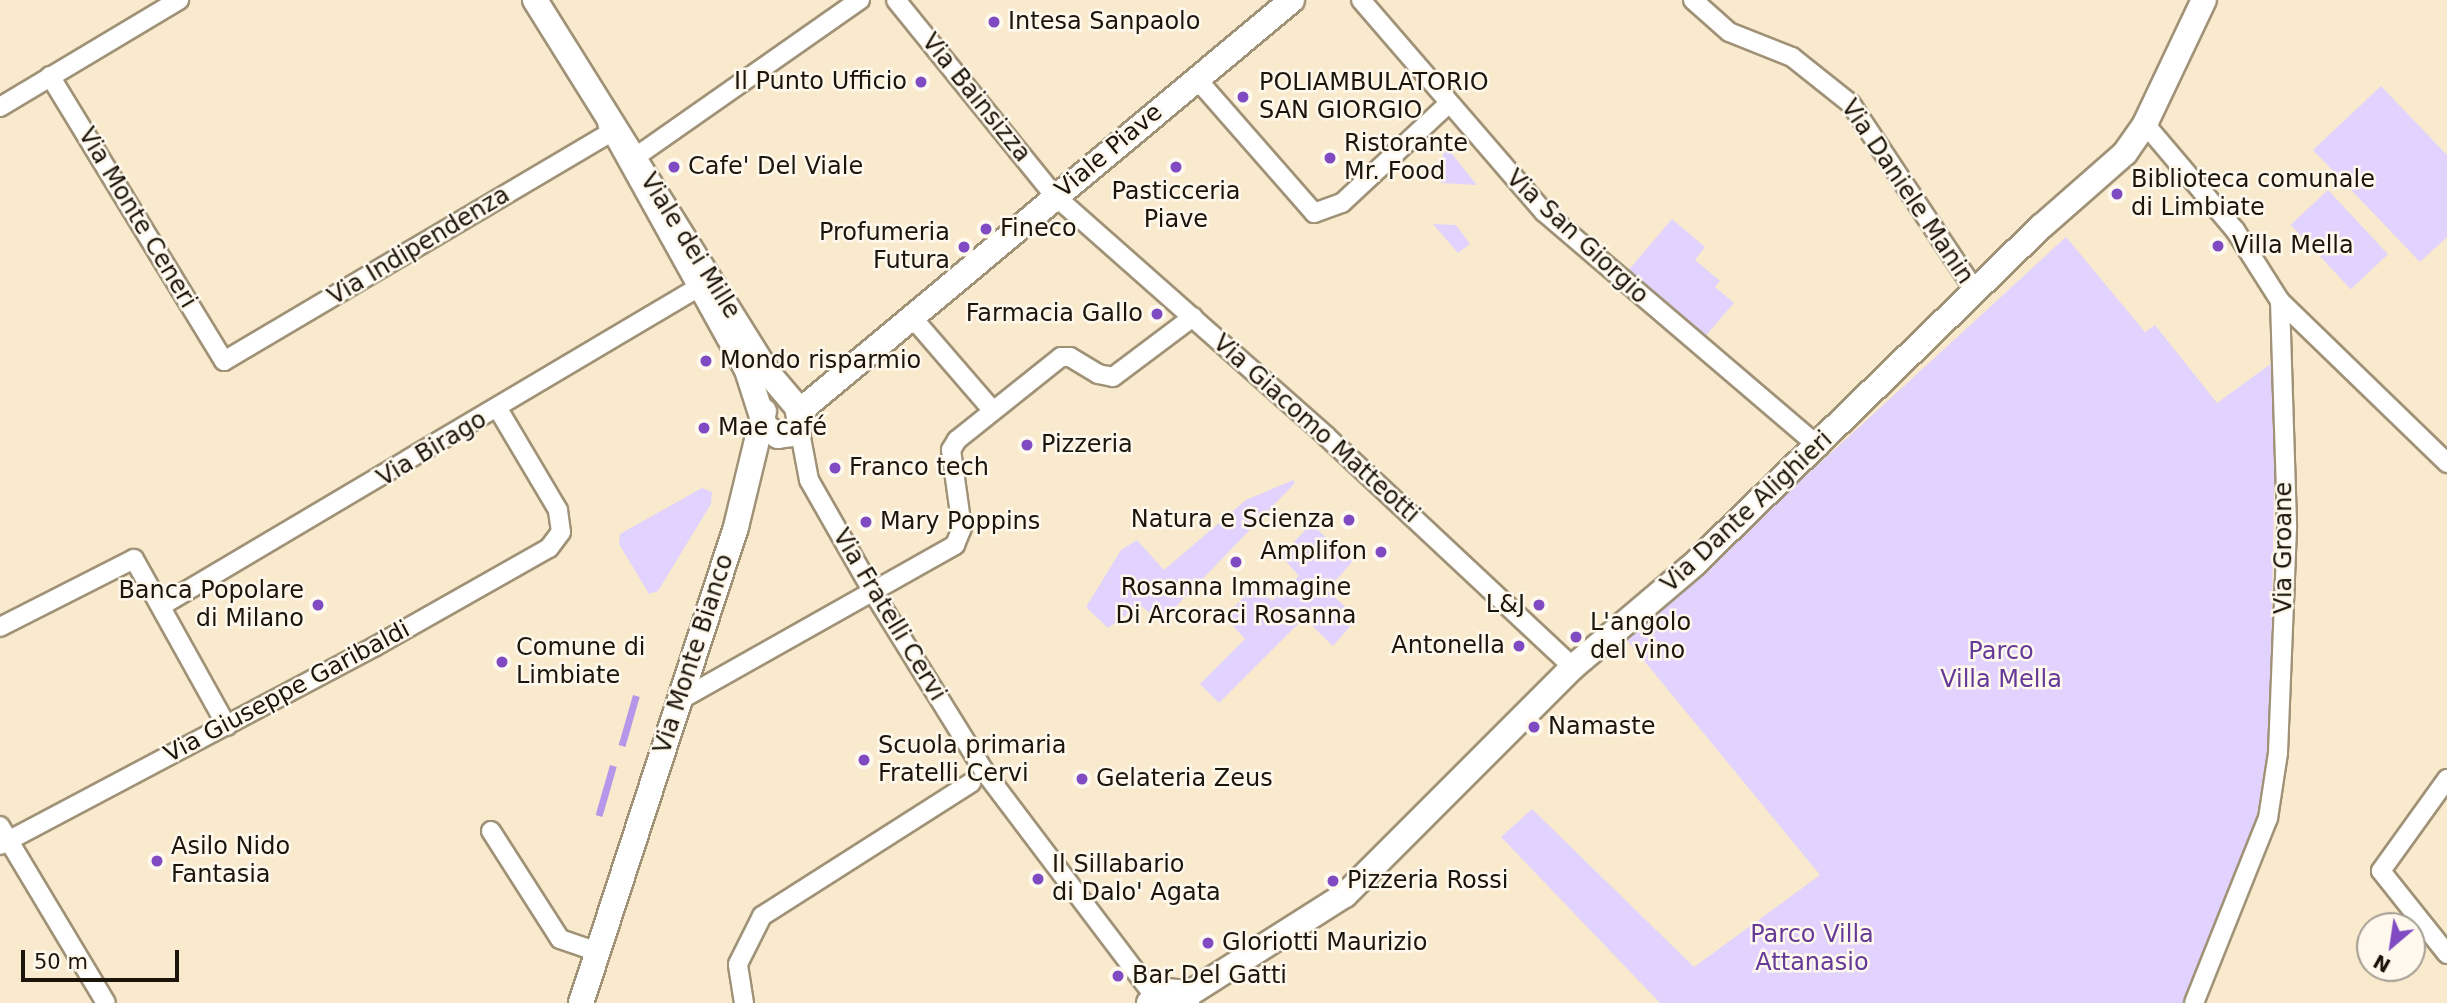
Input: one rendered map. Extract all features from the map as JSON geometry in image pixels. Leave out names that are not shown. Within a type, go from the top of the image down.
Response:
[{"type":"street","points":[[0,107],[179,0]]},
{"type":"street","name":"Viale dei Mille","points":[[535,0],[611,127],[754,385],[763,418]]},
{"type":"street","points":[[634,158],[860,0]]},
{"type":"street","name":"Via Bainsizza","points":[[896,0],[1055,196]]},
{"type":"street","name":"Viale Piave","points":[[795,419],[911,316],[1292,0]]},
{"type":"street","name":"Via San Giorgio","points":[[1361,0],[1447,105],[1544,212],[1819,447]]},
{"type":"street","name":"Via Daniele Manin","points":[[1693,0],[1729,32],[1792,57],[1851,104],[1976,292]]},
{"type":"street","name":"Via Dante Alighieri","points":[[1186,1000],[1345,895],[1573,667],[1691,567],[1819,447],[1976,292],[2125,153],[2145,124],[2204,0]]},
{"type":"street","name":"Via Monte Ceneri","points":[[50,76],[224,361]]},
{"type":"street","points":[[1196,78],[1314,213],[1342,203],[1447,105]]},
{"type":"street","points":[[2145,124],[2235,230],[2280,301],[2447,463]]},
{"type":"street","name":"Viale dei Mille","points":[[611,127],[634,158],[795,419]]},
{"type":"street","name":"Via Indipendenza","points":[[224,361],[611,127]]},
{"type":"street","name":"Via Giacomo Matteotti","points":[[1055,196],[1193,317],[1573,667]]},
{"type":"street","name":"Via Birago","points":[[161,607],[498,409],[699,287]]},
{"type":"street","name":"Via Groane","points":[[2194,1003],[2268,818],[2278,753],[2287,528],[2280,301]]},
{"type":"street","points":[[911,316],[992,411]]},
{"type":"street","points":[[680,700],[955,545],[961,537],[951,450],[992,411],[1061,357],[1070,357],[1098,374],[1113,377],[1193,317]]},
{"type":"street","points":[[736,527],[763,418],[774,401],[795,419]]},
{"type":"street","name":"Via Giuseppe Garibaldi","points":[[3,837],[227,726],[548,548],[562,525],[550,494],[498,409]]},
{"type":"street","points":[[763,418],[771,433],[795,419]]},
{"type":"street","points":[[736,527],[764,464],[795,419]]},
{"type":"street","name":"Via Fratelli Cervi","points":[[795,419],[808,480],[873,592],[984,771],[1151,1000]]},
{"type":"street","name":"Via Monte Bianco","points":[[581,1003],[595,951],[736,527]]},
{"type":"street","points":[[0,627],[134,559],[227,726]]},
{"type":"street","points":[[2447,779],[2381,870],[2447,954]]},
{"type":"street","name":"Via Monte Bianco","points":[[581,1003],[616,937],[650,833],[653,782]]},
{"type":"street","points":[[744,1003],[738,964],[762,916],[971,783]]},
{"type":"street","points":[[491,831],[560,939],[595,951]]},
{"type":"street","points":[[3,837],[106,1003]]},
{"type":"street","points":[[1151,1000],[1165,990],[1186,1000]]},
{"type":"green space","points":[[2381,86],[2447,155],[2447,237],[2420,262],[2313,150]]},
{"type":"green space","points":[[1444,144],[1477,185],[1441,183]]},
{"type":"green space","points":[[2328,190],[2388,254],[2351,289],[2291,225]]},
{"type":"green space","points":[[1672,219],[1705,247],[1695,260],[1720,281],[1715,287],[1734,303],[1703,339],[1626,273]]},
{"type":"green space","points":[[1433,224],[1456,225],[1470,244],[1458,253]]},
{"type":"green space","name":"Parco Villa Mella","points":[[2066,237],[2145,332],[2155,325],[2217,403],[2276,360],[2270,742],[2255,824],[2185,1003],[1660,1003],[1501,837],[1532,809],[1694,967],[1820,875],[1627,640]]},
{"type":"green space","points":[[1293,480],[1295,483],[1161,622],[1140,605],[1108,628],[1086,607],[1121,550],[1137,540],[1164,570],[1246,500]]},
{"type":"green space","points":[[702,488],[712,492],[711,504],[658,591],[649,594],[619,544],[620,534]]},
{"type":"green space","points":[[1311,524],[1353,561],[1327,590],[1353,614],[1348,619],[1353,623],[1333,646],[1304,618],[1219,703],[1200,684],[1245,639],[1225,617],[1254,586],[1272,601],[1299,576],[1281,556]]},
{"type":"shaded area","points":[[633,695],[640,697],[625,747],[619,745]]},
{"type":"shaded area","points":[[610,765],[617,767],[602,817],[596,815]]},
{"type":"place","name":"Intesa Sanpaolo","points":[[994,22]]},
{"type":"place","name":"Il Punto Ufficio","points":[[921,82]]},
{"type":"place","name":"POLIAMBULATORIO SAN GIORGIO","points":[[1243,97]]},
{"type":"place","name":"Ristorante Mr. Food","points":[[1330,158]]},
{"type":"place","name":"Cafe' Del Viale","points":[[674,167]]},
{"type":"place","name":"Pasticceria Piave","points":[[1176,167]]},
{"type":"place","name":"Biblioteca comunale di Limbiate","points":[[2117,194]]},
{"type":"place","name":"Fineco","points":[[986,229]]},
{"type":"place","name":"Villa Mella","points":[[2218,246]]},
{"type":"place","name":"Profumeria Futura","points":[[964,247]]},
{"type":"place","name":"Farmacia Gallo","points":[[1157,314]]},
{"type":"place","name":"Mondo risparmio","points":[[706,361]]},
{"type":"place","name":"Mae café","points":[[704,428]]},
{"type":"place","name":"Pizzeria","points":[[1027,445]]},
{"type":"place","name":"Franco tech","points":[[835,468]]},
{"type":"place","name":"Natura e Scienza","points":[[1349,520]]},
{"type":"place","name":"Mary Poppins","points":[[866,522]]},
{"type":"place","name":"Amplifon","points":[[1381,552]]},
{"type":"place","name":"Rosanna Immagine Di Arcoraci Rosanna","points":[[1236,562]]},
{"type":"place","name":"Banca Popolare di Milano","points":[[318,605]]},
{"type":"place","name":"L&J","points":[[1539,605]]},
{"type":"place","name":"L'angolo del vino","points":[[1576,637]]},
{"type":"place","name":"Antonella","points":[[1519,646]]},
{"type":"place","name":"Comune di Limbiate","points":[[502,662]]},
{"type":"place","name":"Namaste","points":[[1534,727]]},
{"type":"place","name":"Scuola primaria Fratelli Cervi","points":[[864,760]]},
{"type":"place","name":"Gelateria Zeus","points":[[1082,779]]},
{"type":"place","name":"Asilo Nido Fantasia","points":[[157,861]]},
{"type":"place","name":"Il Sillabario di Dalo' Agata","points":[[1038,879]]},
{"type":"place","name":"Pizzeria Rossi","points":[[1333,881]]},
{"type":"place","name":"Gloriotti Maurizio","points":[[1208,943]]},
{"type":"place","name":"Bar Del Gatti","points":[[1118,976]]},
{"type":"park label","name":"Parco Villa Attanasio","points":[[1812,949]]}]
